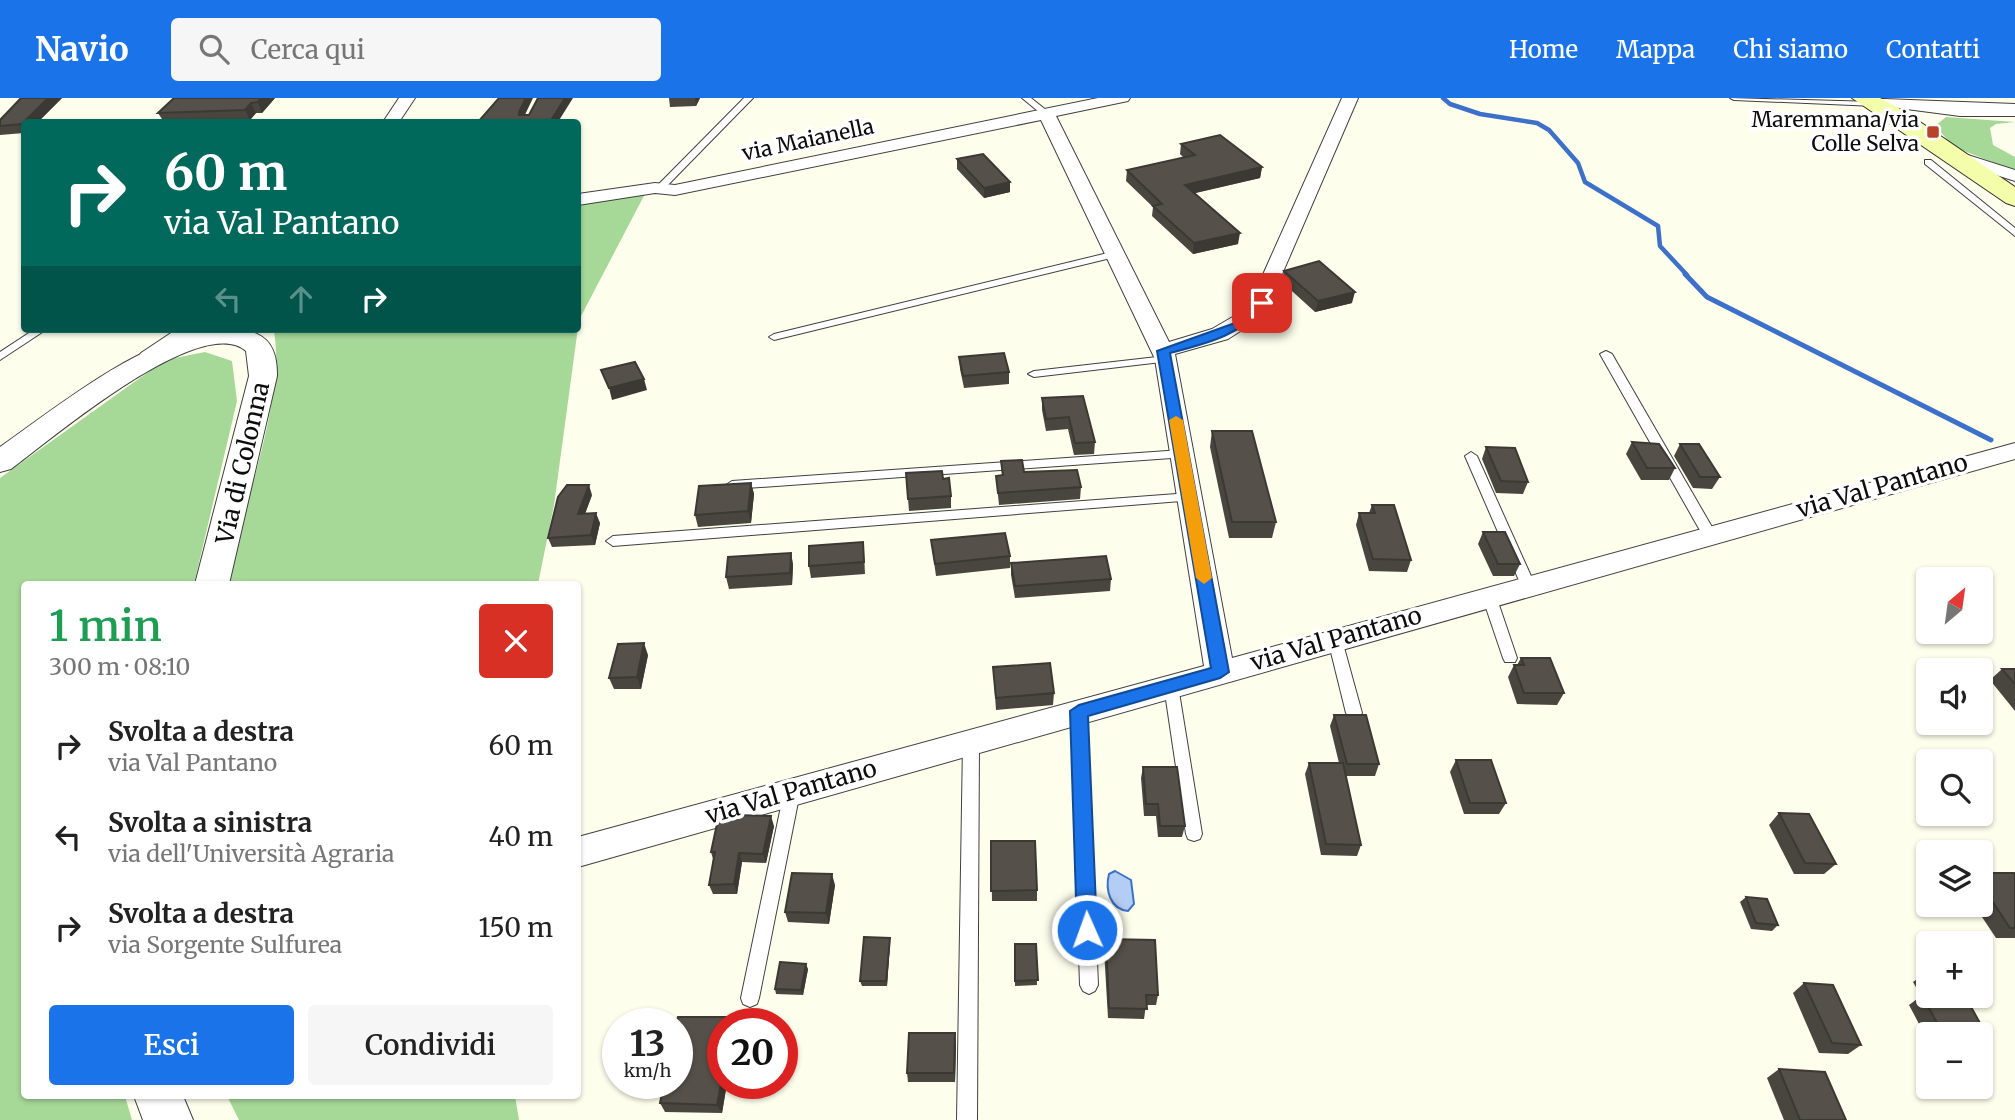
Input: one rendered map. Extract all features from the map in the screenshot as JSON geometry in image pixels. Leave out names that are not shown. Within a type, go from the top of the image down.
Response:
[{"type":"main road","points":[[1869,100],[1939,158],[2015,198]]},
{"type":"street","points":[[393,119],[407,98]]},
{"type":"street","name":"via Maianella","points":[[581,200],[660,188],[675,190],[1122,98]]},
{"type":"street","points":[[1165,355],[1239,326],[1257,312],[1350,98]]},
{"type":"street","points":[[1869,100],[1949,109],[2015,110]]},
{"type":"street","points":[[1047,114],[1165,355],[1220,672]]},
{"type":"street","points":[[1939,158],[2015,176]]},
{"type":"street","points":[[138,365],[185,333]]},
{"type":"street","name":"Via di Colonna","points":[[0,463],[13,448],[138,365],[183,342],[218,334],[249,339],[259,346],[263,376],[213,581]]},
{"type":"street","name":"via Val Pantano","points":[[581,851],[1709,534],[2015,451]]},
{"type":"street","points":[[160,1099],[168,1120]]},
{"type":"lane","points":[[660,188],[749,98]]},
{"type":"lane","points":[[1026,98],[1047,114]]},
{"type":"lane","points":[[1734,98],[1869,100]]},
{"type":"lane","points":[[1939,158],[2015,233]]},
{"type":"lane","points":[[774,337],[1116,254]]},
{"type":"lane","points":[[0,357],[36,333]]},
{"type":"lane","points":[[1606,354],[1709,534]]},
{"type":"lane","points":[[1034,374],[1165,355]]},
{"type":"lane","points":[[727,486],[1182,454]]},
{"type":"lane","points":[[1471,456],[1528,585]]},
{"type":"lane","points":[[613,541],[1190,497]]},
{"type":"lane","points":[[1489,596],[1510,658]]},
{"type":"lane","points":[[1335,640],[1354,713]]},
{"type":"lane","points":[[1171,685],[1194,834]]},
{"type":"lane","points":[[1079,711],[1089,985]]},
{"type":"lane","points":[[968,1120],[971,742]]},
{"type":"lane","points":[[750,998],[792,792]]},
{"type":"green space","points":[[1946,117],[2015,122],[1996,124],[1990,128],[1993,145],[2015,157],[2015,171],[1954,147],[1935,126]]},
{"type":"green space","points":[[647,190],[581,316],[581,201]]},
{"type":"green space","points":[[274,333],[577,333],[554,505],[539,581],[224,581],[260,458],[274,389]]},
{"type":"green space","points":[[205,352],[232,361],[237,401],[195,581],[21,581],[21,1099],[126,1099],[132,1120],[0,1120],[0,478],[165,360]]},
{"type":"green space","points":[[228,1099],[516,1099],[519,1120],[239,1120]]},
{"type":"water","points":[[1115,871],[1131,880],[1134,904],[1128,911],[1117,907],[1110,898],[1109,874]]},
{"type":"building","points":[[21,98],[48,98],[27,119],[21,119],[21,124],[0,126],[0,120]]},
{"type":"building","points":[[174,98],[261,98],[245,110],[158,113]]},
{"type":"building","points":[[499,98],[526,98],[519,115],[529,115],[538,98],[565,98],[552,119],[481,119]]},
{"type":"building","points":[[1220,135],[1262,167],[1185,185],[1240,233],[1194,243],[1153,206],[1162,204],[1127,170],[1195,155],[1181,144]]},
{"type":"building","points":[[983,154],[1010,182],[984,188],[957,159]]},
{"type":"building","points":[[1319,261],[1355,292],[1318,301],[1284,271]]},
{"type":"building","points":[[1004,353],[1009,372],[963,376],[959,357]]},
{"type":"building","points":[[635,362],[644,379],[609,388],[601,370]]},
{"type":"building","points":[[1083,396],[1095,442],[1075,443],[1069,417],[1046,419],[1042,398]]},
{"type":"building","points":[[1212,431],[1252,431],[1276,522],[1232,522]]},
{"type":"building","points":[[1632,442],[1659,444],[1675,468],[1647,468]]},
{"type":"building","points":[[1680,444],[1699,444],[1720,477],[1700,477]]},
{"type":"building","points":[[1486,447],[1515,448],[1528,482],[1501,481]]},
{"type":"building","points":[[1022,460],[1024,472],[1077,470],[1081,487],[998,493],[996,476],[1003,475],[1001,461]]},
{"type":"building","points":[[942,471],[943,479],[949,478],[951,496],[908,499],[906,473]]},
{"type":"building","points":[[751,483],[748,511],[695,515],[699,486]]},
{"type":"building","points":[[567,485],[589,485],[578,514],[596,513],[591,535],[548,538],[558,497]]},
{"type":"building","points":[[1372,505],[1394,505],[1411,560],[1373,559],[1359,513],[1375,513]]},
{"type":"building","points":[[1483,532],[1505,532],[1520,564],[1498,564]]},
{"type":"building","points":[[1005,533],[1010,556],[935,564],[931,540]]},
{"type":"building","points":[[863,542],[864,562],[809,566],[809,546]]},
{"type":"building","points":[[791,553],[790,573],[726,577],[728,557]]},
{"type":"building","points":[[1106,556],[1111,579],[1015,586],[1011,563]]},
{"type":"building","points":[[644,643],[637,677],[609,678],[618,644]]},
{"type":"building","points":[[1521,658],[1550,658],[1564,693],[1524,693],[1514,665],[1524,665]]},
{"type":"building","points":[[1050,663],[1054,693],[996,698],[993,667]]},
{"type":"building","points":[[2002,669],[2015,669],[2015,684]]},
{"type":"building","points":[[1334,715],[1366,715],[1379,764],[1347,764]]},
{"type":"building","points":[[1456,760],[1491,760],[1506,803],[1470,803]]},
{"type":"building","points":[[1309,763],[1343,763],[1361,845],[1326,844]]},
{"type":"building","points":[[1143,767],[1177,767],[1185,826],[1160,826],[1158,804],[1146,804]]},
{"type":"building","points":[[1779,813],[1809,814],[1836,864],[1805,863]]},
{"type":"building","points":[[731,815],[771,816],[763,854],[739,853],[734,884],[709,885],[715,852],[711,852],[718,819]]},
{"type":"building","points":[[991,841],[1035,841],[1037,890],[991,891]]},
{"type":"building","points":[[792,873],[832,874],[826,913],[785,912]]},
{"type":"building","points":[[1993,873],[2015,874],[2015,928],[2010,928],[1993,902]]},
{"type":"building","points":[[1746,897],[1767,899],[1778,925],[1756,923]]},
{"type":"building","points":[[864,937],[890,938],[886,981],[860,981]]},
{"type":"building","points":[[1106,939],[1155,940],[1158,995],[1146,995],[1147,1009],[1109,1008]]},
{"type":"building","points":[[1015,944],[1036,944],[1038,980],[1015,981]]},
{"type":"building","points":[[780,962],[806,964],[801,990],[775,989]]},
{"type":"building","points":[[1804,983],[1833,985],[1861,1045],[1832,1043]]},
{"type":"building","points":[[1929,1008],[1972,1008],[1979,1022],[1937,1022]]},
{"type":"building","points":[[693,1017],[707,1017],[707,1099],[718,1099],[717,1105],[660,1103],[661,1099],[693,1099]]},
{"type":"building","points":[[909,1033],[955,1033],[954,1073],[907,1073]]},
{"type":"building","points":[[1779,1069],[1825,1072],[1846,1120],[1800,1120]]},
{"type":"waterway","points":[[1443,98],[1450,104],[1480,114],[1537,123],[1549,130],[1578,163],[1585,182],[1658,226],[1660,246],[1687,275]]},
{"type":"waterway","points":[[1685,274],[1707,297],[1991,440]]},
{"type":"slow traffic","points":[[1176,420],[1204,578]]},
{"type":"place","name":"Maremmana/via Colle Selva","points":[[1933,132]]},
{"type":"route","points":[[1087,930],[1079,711],[1220,672],[1163,351],[1206,340],[1239,326],[1257,312],[1262,303]]}]
